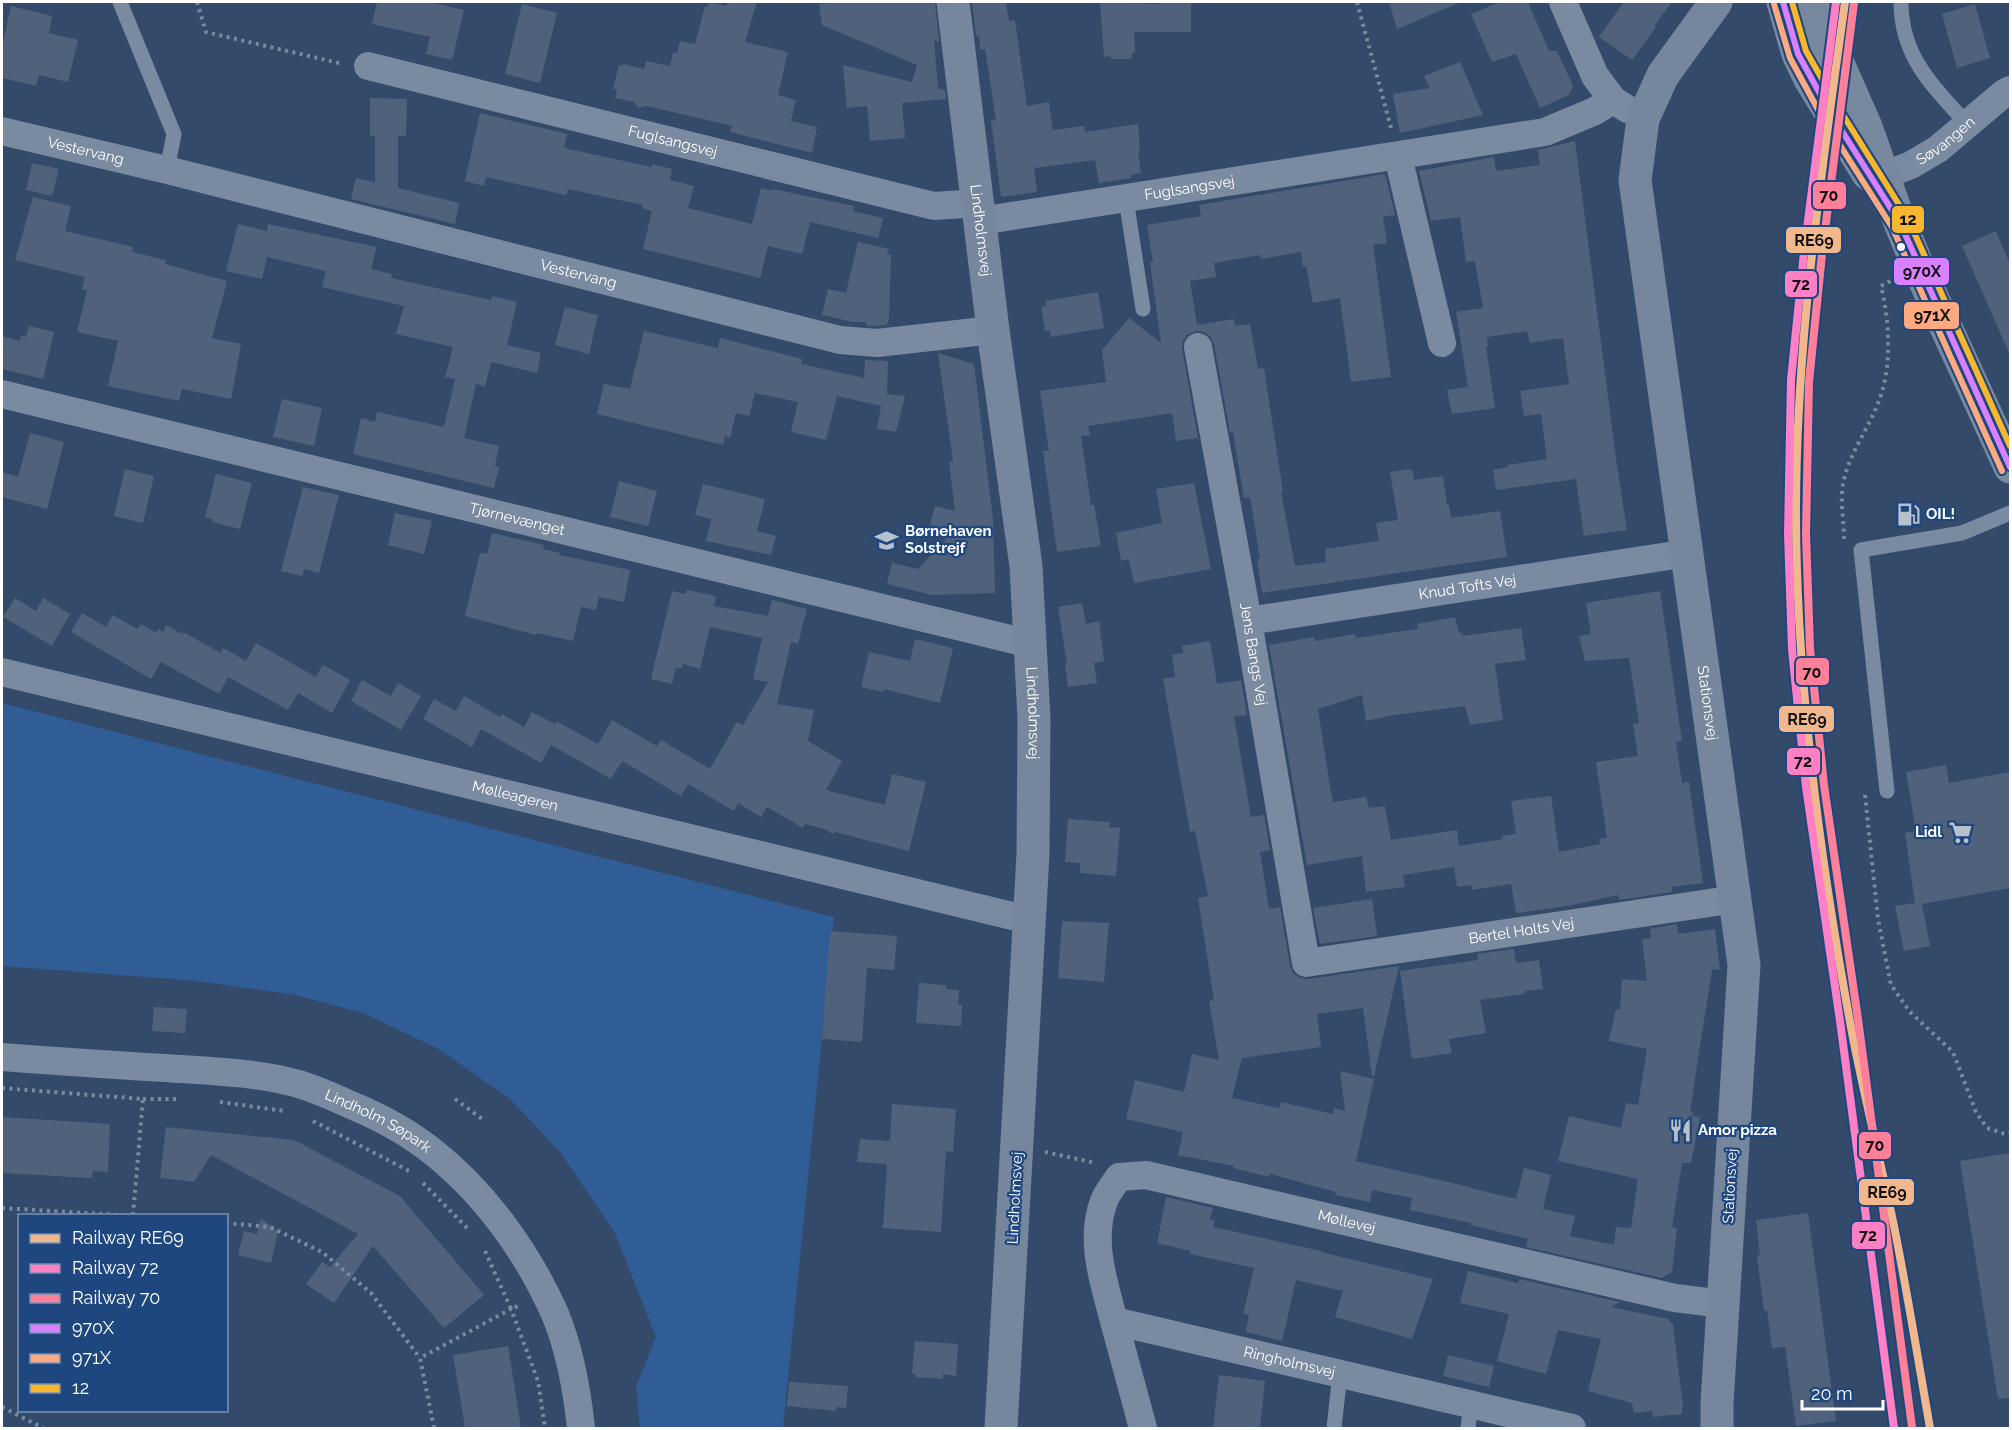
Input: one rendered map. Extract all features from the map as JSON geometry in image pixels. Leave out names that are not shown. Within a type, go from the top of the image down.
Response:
[{"type":"main road","points":[[1783,2],[1798,54],[1810,79],[1877,178],[2010,467]]},
{"type":"main road","points":[[1811,2],[1866,127],[1877,178]]},
{"type":"street","name":"Lindholmsvej","points":[[953,2],[993,330],[1026,566],[1031,644],[1034,764],[1033,854],[1001,1428]]},
{"type":"street","points":[[1563,2],[1595,76],[1613,100],[1644,119]]},
{"type":"street","name":"Stationsvej","points":[[1716,2],[1663,75],[1644,119],[1635,180],[1736,899],[1743,965],[1717,1402],[1718,1428]]},
{"type":"street","name":"Fuglsangsvej","points":[[368,66],[934,206],[979,212],[1126,199],[1545,132],[1595,111],[1613,100]]},
{"type":"street","name":"Søvangen","points":[[1877,178],[1911,165],[1938,149],[2010,90]]},
{"type":"street","name":"Vestervang","points":[[2,131],[167,170],[840,340],[877,343],[993,330]]},
{"type":"street","points":[[1398,156],[1442,343]]},
{"type":"street","name":"Jens Bangs Vej","points":[[1198,347],[1248,621],[1306,963]]},
{"type":"street","name":"Tjørnevænget","points":[[2,394],[1031,644]]},
{"type":"street","name":"Knud Tofts Vej","points":[[1248,621],[1688,554]]},
{"type":"street","name":"Mølleageren","points":[[2,672],[1029,920]]},
{"type":"street","name":"Bertel Holts Vej","points":[[1306,963],[1736,899]]},
{"type":"street","name":"Lindholm Søpark","points":[[2,1057],[224,1072],[295,1083],[374,1115],[405,1132],[433,1152],[465,1180],[497,1218],[532,1267],[556,1316],[570,1360],[581,1428]]},
{"type":"street","name":"Møllevej","points":[[1119,1177],[1146,1175],[1675,1298],[1723,1304]]},
{"type":"street","points":[[1119,1177],[1104,1200],[1098,1227],[1099,1266],[1143,1428]]},
{"type":"street","name":"Ringholmsvej","points":[[1114,1321],[1340,1374],[1469,1417],[1572,1428]]},
{"type":"lane","points":[[120,2],[174,134],[167,170]]},
{"type":"lane","points":[[1901,2],[1901,20],[1911,51],[1926,77],[1967,124]]},
{"type":"lane","points":[[1126,199],[1143,309]]},
{"type":"lane","points":[[1887,791],[1861,550],[1962,533],[2010,513]]},
{"type":"lane","points":[[1334,1428],[1340,1374]]},
{"type":"path","points":[[197,2],[206,32],[355,66],[368,66]]},
{"type":"path","points":[[1357,2],[1398,156]]},
{"type":"path","points":[[1850,26],[1855,2]]},
{"type":"path","points":[[1844,541],[1843,485],[1852,456],[1881,395],[1887,357],[1888,316],[1881,286],[1917,264]]},
{"type":"path","points":[[1864,789],[1878,919],[1891,985],[1910,1012],[1953,1052],[1976,1112],[1988,1128],[2005,1134],[2010,1133]]},
{"type":"path","points":[[2,1088],[143,1099],[178,1099]]},
{"type":"path","points":[[134,1214],[143,1099]]},
{"type":"path","points":[[455,1099],[485,1121]]},
{"type":"path","points":[[212,1101],[288,1112]]},
{"type":"path","points":[[309,1119],[414,1174]]},
{"type":"path","points":[[1017,1147],[1094,1162],[1119,1177]]},
{"type":"path","points":[[422,1182],[475,1237]]},
{"type":"path","points":[[2,1208],[115,1214]]},
{"type":"path","points":[[228,1223],[270,1227],[322,1252],[371,1293],[420,1358],[434,1428]]},
{"type":"path","points":[[483,1245],[511,1309],[538,1381],[545,1428]]},
{"type":"path","points":[[420,1358],[544,1292]]},
{"type":"path","points":[[2,1407],[43,1428]]},
{"type":"shaded area","points":[[2,703],[834,917],[783,1428],[640,1428],[636,1387],[656,1337],[615,1233],[560,1152],[509,1098],[437,1048],[363,1013],[296,995],[197,981],[2,966]]},
{"type":"building","points":[[377,2],[429,2],[464,10],[452,60],[426,54],[430,37],[372,24]]},
{"type":"building","points":[[709,2],[726,6],[728,2],[757,2],[745,42],[788,52],[778,95],[796,100],[791,121],[817,127],[812,153],[730,132],[732,126],[647,106],[638,108],[634,102],[615,98],[617,89],[613,89],[619,65],[644,69],[646,61],[670,66],[673,53],[677,53],[680,41],[695,44],[705,6],[707,7]]},
{"type":"building","points":[[935,2],[939,41],[934,41],[938,88],[945,90],[946,99],[902,103],[905,138],[870,141],[867,106],[847,108],[843,65],[912,82],[917,65],[822,25],[819,4]]},
{"type":"building","points":[[972,2],[1006,2],[1009,21],[1015,20],[1027,106],[1049,102],[1053,130],[1084,126],[1085,132],[1138,124],[1141,173],[1131,175],[1131,178],[1099,183],[1095,160],[1034,168],[1037,192],[1001,197],[991,121],[996,120],[985,49],[980,49],[979,35],[976,36]]},
{"type":"building","points":[[1100,2],[1160,4],[1160,2],[1191,2],[1191,32],[1134,32],[1135,53],[1132,53],[1132,59],[1104,57]]},
{"type":"building","points":[[1389,2],[1461,2],[1397,29]]},
{"type":"building","points":[[1500,2],[1528,2],[1549,51],[1557,51],[1573,86],[1569,95],[1540,108],[1516,54],[1492,62],[1471,14]]},
{"type":"building","points":[[1624,2],[1672,2],[1632,60],[1599,37]]},
{"type":"building","points":[[522,4],[557,13],[540,83],[505,74]]},
{"type":"building","points":[[1975,4],[1990,58],[1957,68],[1942,14]]},
{"type":"building","points":[[11,6],[52,16],[49,33],[78,40],[68,82],[39,75],[36,86],[2,78],[2,47]]},
{"type":"building","points":[[1460,62],[1483,115],[1400,133],[1393,94],[1430,88],[1424,76]]},
{"type":"building","points":[[370,98],[407,99],[406,136],[398,136],[398,188],[459,203],[455,224],[351,199],[356,178],[375,182],[375,136],[370,136]]},
{"type":"building","points":[[480,113],[567,134],[564,148],[652,167],[652,164],[672,169],[670,180],[694,186],[688,208],[752,224],[761,188],[772,191],[773,189],[854,206],[853,211],[883,218],[878,238],[810,222],[802,254],[768,246],[760,278],[643,249],[652,211],[642,208],[643,205],[568,189],[566,195],[486,177],[484,186],[465,181]]},
{"type":"building","points":[[1575,141],[1627,530],[1584,536],[1576,479],[1496,490],[1493,470],[1508,467],[1507,465],[1547,459],[1541,414],[1524,416],[1520,391],[1569,384],[1563,338],[1530,343],[1527,331],[1487,337],[1488,346],[1486,347],[1495,408],[1452,414],[1447,390],[1468,387],[1456,312],[1483,308],[1475,261],[1466,262],[1460,217],[1431,221],[1419,171],[1494,157],[1496,171],[1540,165],[1538,150]]},
{"type":"building","points":[[32,163],[59,169],[52,196],[26,190]]},
{"type":"building","points":[[1385,174],[1395,215],[1383,217],[1387,243],[1373,245],[1391,377],[1351,382],[1340,298],[1313,303],[1301,252],[1261,259],[1260,255],[1214,263],[1216,277],[1190,281],[1197,325],[1234,319],[1235,326],[1250,324],[1258,369],[1264,368],[1283,492],[1281,492],[1295,566],[1326,562],[1325,549],[1379,541],[1376,523],[1398,520],[1390,472],[1412,469],[1414,480],[1443,476],[1451,518],[1500,511],[1507,557],[1262,593],[1257,559],[1260,559],[1250,497],[1244,498],[1233,432],[1230,432],[1214,344],[1210,336],[1196,331],[1187,335],[1182,349],[1198,438],[1176,441],[1172,413],[1088,426],[1090,435],[1081,436],[1091,505],[1094,505],[1101,546],[1057,552],[1043,451],[1049,451],[1040,391],[1106,382],[1102,350],[1129,318],[1161,343],[1147,225],[1201,216],[1199,205]]},
{"type":"building","points":[[33,197],[71,206],[65,231],[133,247],[132,252],[166,260],[165,264],[227,281],[212,338],[241,344],[231,399],[182,389],[179,401],[108,386],[118,341],[77,332],[87,290],[82,289],[85,277],[15,260]]},
{"type":"building","points":[[238,224],[267,231],[268,224],[377,247],[371,269],[392,274],[391,278],[491,300],[492,296],[517,302],[507,345],[541,353],[537,373],[491,362],[485,387],[476,384],[464,438],[499,446],[495,466],[499,467],[494,488],[353,454],[361,418],[375,422],[377,412],[444,427],[455,379],[445,377],[453,347],[396,334],[404,306],[322,287],[326,271],[267,257],[262,279],[226,271]]},
{"type":"building","points":[[1996,231],[2010,264],[2010,355],[1962,246]]},
{"type":"building","points":[[858,242],[889,249],[887,254],[891,255],[887,325],[871,326],[866,325],[866,322],[853,322],[822,315],[828,289],[846,293]]},
{"type":"building","points":[[1098,292],[1104,328],[1051,337],[1050,330],[1045,331],[1041,307],[1046,306],[1045,301]]},
{"type":"building","points":[[565,307],[598,315],[589,354],[555,345]]},
{"type":"building","points":[[29,326],[54,332],[43,379],[2,369],[2,336],[20,341],[21,335],[26,337]]},
{"type":"building","points":[[644,331],[718,348],[720,338],[802,359],[801,364],[864,378],[865,360],[888,361],[887,394],[905,396],[896,432],[877,429],[881,406],[837,396],[826,440],[791,432],[798,402],[755,393],[749,416],[736,413],[730,438],[725,436],[723,445],[597,414],[604,384],[630,389]]},
{"type":"building","points":[[938,353],[974,364],[993,519],[995,593],[932,595],[887,584],[892,563],[918,569],[950,535],[929,529],[935,506],[955,511],[949,462],[953,461]]},
{"type":"building","points":[[282,399],[322,408],[314,446],[273,437]]},
{"type":"building","points":[[30,433],[64,442],[47,509],[2,497],[2,472],[18,477]]},
{"type":"building","points":[[125,469],[154,476],[143,523],[114,516]]},
{"type":"building","points":[[216,474],[252,483],[240,529],[205,518]]},
{"type":"building","points":[[619,481],[657,491],[648,526],[610,517]]},
{"type":"building","points":[[1194,483],[1211,569],[1134,583],[1129,559],[1121,561],[1116,533],[1162,523],[1156,489]]},
{"type":"building","points":[[703,484],[765,499],[757,531],[776,536],[771,555],[706,541],[711,519],[695,515]]},
{"type":"building","points":[[303,487],[339,495],[319,573],[304,569],[302,576],[281,571]]},
{"type":"building","points":[[395,513],[432,521],[424,554],[388,545]]},
{"type":"building","points":[[492,533],[544,545],[543,549],[560,553],[560,555],[630,570],[624,602],[599,597],[596,610],[581,607],[573,641],[537,633],[536,635],[465,616],[480,553],[487,554]]},
{"type":"building","points":[[687,590],[716,596],[714,606],[768,616],[772,600],[807,609],[798,644],[791,642],[777,704],[814,710],[808,741],[842,761],[826,790],[885,805],[892,774],[926,782],[909,851],[835,832],[833,834],[805,824],[803,828],[767,807],[761,817],[738,803],[734,811],[688,784],[681,796],[622,761],[611,779],[551,745],[541,763],[481,729],[472,747],[423,719],[434,699],[456,711],[464,696],[500,717],[502,714],[524,727],[532,712],[555,724],[556,721],[598,744],[612,720],[657,746],[661,740],[710,769],[737,722],[743,725],[768,682],[753,679],[762,638],[710,627],[700,669],[683,664],[681,669],[676,668],[672,684],[651,679],[672,591],[685,594]]},
{"type":"building","points":[[1660,591],[1682,741],[1676,742],[1682,783],[1689,782],[1703,883],[1672,887],[1672,892],[1619,900],[1618,895],[1568,906],[1516,913],[1511,884],[1472,890],[1472,885],[1457,887],[1454,867],[1403,875],[1405,887],[1366,892],[1362,856],[1307,865],[1269,645],[1314,637],[1315,641],[1355,634],[1356,638],[1418,629],[1417,624],[1455,617],[1459,633],[1463,636],[1521,628],[1526,660],[1495,664],[1503,720],[1470,725],[1465,706],[1366,721],[1362,695],[1318,709],[1330,787],[1333,802],[1366,797],[1369,808],[1385,806],[1391,840],[1457,830],[1459,846],[1503,839],[1502,836],[1516,834],[1511,801],[1551,796],[1559,852],[1600,844],[1599,839],[1607,838],[1596,762],[1638,756],[1633,724],[1639,723],[1629,658],[1585,661],[1579,636],[1591,634],[1586,603]]},
{"type":"building","points":[[15,598],[36,611],[43,598],[70,614],[52,646],[3,617]]},
{"type":"building","points":[[1082,603],[1086,624],[1099,621],[1104,661],[1094,663],[1097,683],[1068,687],[1065,665],[1067,664],[1058,607]]},
{"type":"building","points":[[82,613],[106,627],[113,615],[137,629],[141,624],[156,633],[158,629],[163,632],[166,625],[221,653],[223,648],[246,661],[256,643],[316,677],[323,665],[350,680],[332,713],[298,693],[288,710],[228,677],[219,694],[161,662],[151,679],[71,632]]},
{"type":"building","points":[[915,639],[953,648],[940,703],[884,689],[883,692],[861,687],[869,652],[910,661]]},
{"type":"building","points":[[1210,641],[1217,684],[1241,680],[1247,715],[1234,717],[1251,817],[1264,815],[1270,850],[1260,852],[1269,909],[1280,907],[1293,973],[1300,978],[1308,979],[1399,966],[1374,1076],[1372,1076],[1363,1008],[1317,1014],[1321,1047],[1242,1058],[1232,1098],[1279,1108],[1281,1102],[1333,1114],[1334,1108],[1345,1111],[1340,1071],[1374,1079],[1356,1161],[1516,1199],[1524,1168],[1551,1175],[1543,1209],[1575,1216],[1570,1236],[1614,1245],[1616,1227],[1631,1228],[1638,1179],[1558,1161],[1569,1116],[1621,1128],[1626,1103],[1638,1105],[1647,1049],[1609,1041],[1616,1009],[1620,1009],[1622,979],[1647,981],[1642,939],[1651,938],[1650,929],[1677,924],[1678,934],[1715,929],[1720,969],[1712,970],[1690,1112],[1694,1113],[1693,1116],[1700,1117],[1691,1163],[1682,1163],[1672,1227],[1677,1228],[1672,1272],[1662,1278],[1526,1247],[1528,1239],[1470,1225],[1471,1223],[1410,1210],[1412,1198],[1372,1190],[1370,1202],[1335,1195],[1336,1192],[1270,1174],[1269,1177],[1233,1168],[1234,1166],[1178,1155],[1183,1132],[1126,1119],[1135,1080],[1184,1092],[1192,1054],[1219,1060],[1209,1001],[1214,1000],[1198,898],[1208,896],[1195,831],[1190,832],[1163,679],[1175,677],[1172,655],[1183,653],[1182,646]]},
{"type":"building","points":[[362,680],[391,696],[398,683],[421,696],[401,730],[351,701]]},
{"type":"building","name":"Lidl","points":[[1946,765],[1949,783],[2010,772],[2010,888],[1922,904],[1930,946],[1904,951],[1895,906],[1915,903],[1905,833],[1916,831],[1906,772]]},
{"type":"building","points":[[1068,819],[1110,822],[1109,828],[1120,827],[1116,876],[1080,873],[1080,863],[1065,862]]},
{"type":"building","points":[[1372,899],[1377,936],[1320,944],[1313,908]]},
{"type":"building","points":[[1062,921],[1109,923],[1104,982],[1058,978]]},
{"type":"building","points":[[830,931],[897,936],[894,970],[867,968],[862,1042],[822,1039]]},
{"type":"building","points":[[1514,949],[1516,963],[1539,960],[1543,989],[1525,991],[1525,994],[1480,1000],[1486,1033],[1449,1039],[1452,1053],[1412,1059],[1400,971],[1478,960],[1477,954]]},
{"type":"building","points":[[919,983],[946,985],[946,989],[959,990],[958,1005],[962,1005],[961,1026],[916,1023]]},
{"type":"building","points":[[154,1007],[187,1009],[185,1033],[152,1031]]},
{"type":"building","points":[[892,1104],[956,1109],[953,1152],[946,1151],[941,1232],[883,1228],[887,1164],[857,1162],[860,1139],[890,1141]]},
{"type":"building","points":[[2,1117],[110,1124],[108,1172],[93,1171],[92,1178],[2,1173]]},
{"type":"building","points":[[166,1127],[294,1140],[400,1196],[484,1295],[444,1328],[373,1246],[334,1303],[306,1284],[322,1262],[330,1267],[358,1234],[211,1155],[194,1182],[160,1178]]},
{"type":"building","points":[[2010,1153],[2010,1398],[1998,1399],[1960,1161]]},
{"type":"building","points":[[1166,1197],[1213,1208],[1210,1219],[1215,1221],[1213,1227],[1433,1279],[1412,1339],[1335,1317],[1343,1291],[1296,1280],[1282,1341],[1246,1332],[1249,1315],[1243,1314],[1254,1268],[1190,1254],[1191,1251],[1157,1243]]},
{"type":"building","points":[[1808,1213],[1836,1421],[1796,1426],[1785,1347],[1772,1348],[1767,1310],[1764,1311],[1757,1256],[1760,1255],[1756,1220]]},
{"type":"building","points":[[261,1219],[278,1231],[271,1263],[238,1255],[244,1231],[257,1234]]},
{"type":"building","points":[[1468,1271],[1518,1283],[1519,1279],[1620,1302],[1611,1307],[1668,1319],[1673,1325],[1682,1414],[1653,1417],[1652,1411],[1634,1413],[1632,1403],[1588,1391],[1601,1339],[1558,1330],[1546,1374],[1497,1361],[1509,1314],[1460,1303]]},
{"type":"building","points":[[915,1341],[958,1344],[956,1376],[943,1374],[943,1379],[916,1377],[916,1374],[912,1373]]},
{"type":"building","points":[[508,1346],[521,1428],[465,1428],[453,1355]]},
{"type":"building","points":[[1448,1355],[1494,1366],[1489,1387],[1443,1376]]},
{"type":"building","points":[[1219,1375],[1265,1381],[1260,1428],[1213,1428]]},
{"type":"building","points":[[789,1382],[848,1386],[846,1408],[837,1407],[836,1411],[787,1406]]},
{"type":"rail line","name":"72","points":[[1836,2],[1804,252],[1791,380],[1788,534],[1792,649],[1806,787],[1840,1021],[1894,1428]]},
{"type":"rail line","name":"RE69","points":[[1845,2],[1817,215],[1802,357],[1796,500],[1800,630],[1809,747],[1833,922],[1862,1084],[1908,1299],[1930,1428]]},
{"type":"rail line","name":"70","points":[[1854,3],[1822,254],[1809,382],[1806,534],[1810,648],[1824,785],[1858,1019],[1912,1427]]},
{"type":"transit line","name":"970X","points":[[1783,2],[1798,54],[1830,112],[1900,223],[2010,467]]},
{"type":"transit line","name":"12","points":[[1792,2],[1806,51],[1908,219],[2010,446]]},
{"type":"transit line","name":"971X","points":[[1774,4],[1790,58],[1822,117],[1892,227],[2002,471]]},
{"type":"place","name":"OIL!","points":[[1908,514]]},
{"type":"place","name":"Børnehaven Solstrejf","points":[[887,540]]},
{"type":"place","name":"Lidl","points":[[1960,832]]},
{"type":"place","name":"Amor pizza","points":[[1680,1130]]}]
